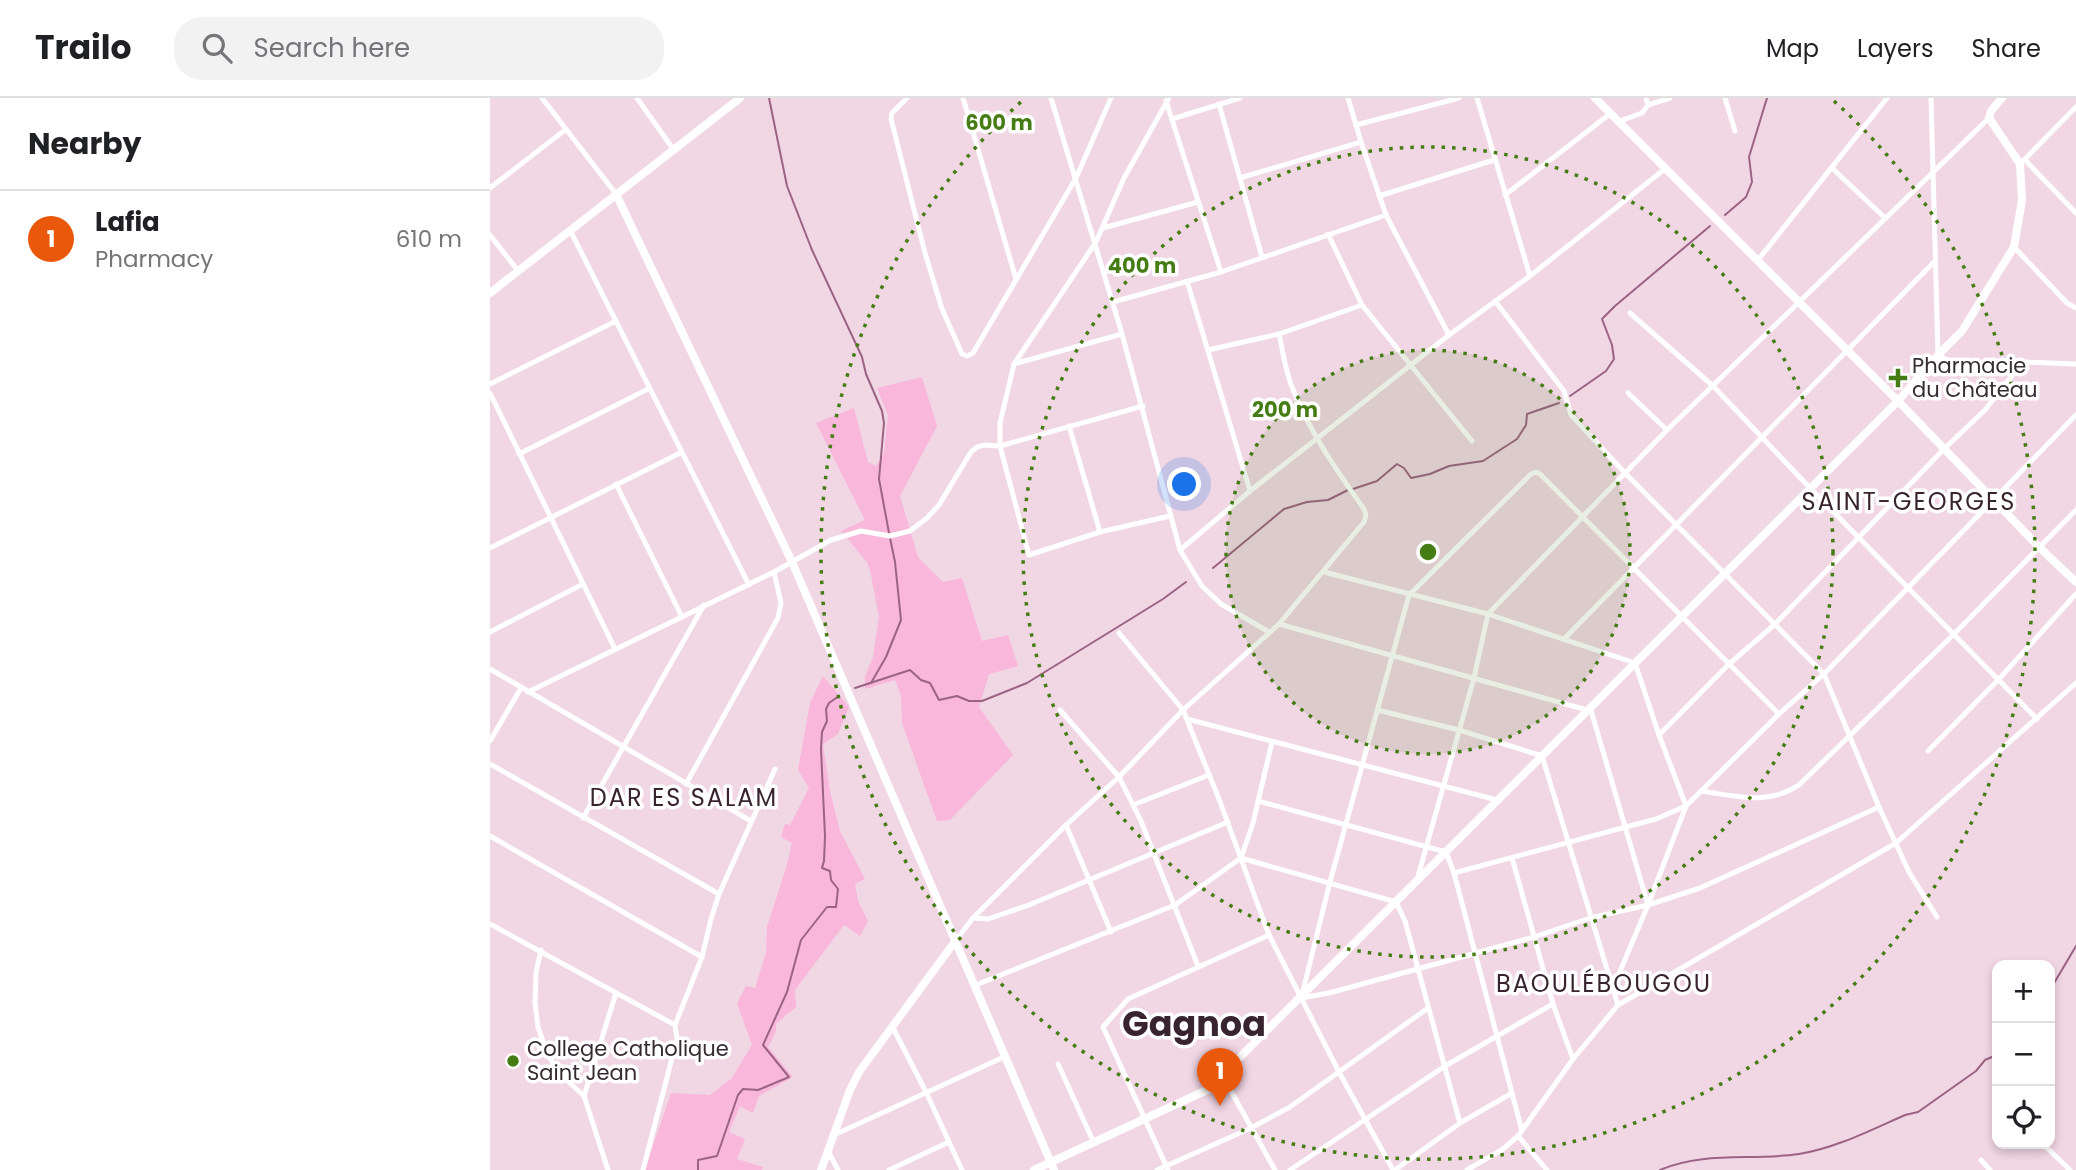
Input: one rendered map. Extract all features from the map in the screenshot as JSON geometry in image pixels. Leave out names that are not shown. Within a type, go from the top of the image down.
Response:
[{"type":"street","points":[[542,98],[616,194],[792,562],[1052,1166]]},
{"type":"street","points":[[638,98],[673,149]]},
{"type":"street","points":[[490,293],[740,98]]},
{"type":"street","points":[[907,98],[892,113],[891,120],[942,309],[962,354],[967,356],[973,353],[1076,178],[1111,98]]},
{"type":"street","points":[[963,98],[1016,279]]},
{"type":"street","points":[[1051,98],[1143,406],[1180,551],[1202,586],[1221,604],[1269,632]]},
{"type":"street","points":[[1172,119],[1240,98]]},
{"type":"street","points":[[1348,98],[1386,215],[1449,335]]},
{"type":"street","points":[[1356,125],[1459,98]]},
{"type":"street","points":[[1477,98],[1530,276]]},
{"type":"street","points":[[1595,98],[2076,582]]},
{"type":"street","points":[[1646,98],[1648,105]]},
{"type":"street","points":[[1620,121],[1643,113],[1648,105],[1670,98]]},
{"type":"street","points":[[1725,98],[1735,131]]},
{"type":"street","points":[[1931,98],[1938,355]]},
{"type":"street","points":[[1416,881],[1474,678],[1488,614],[1667,430],[1989,118],[1991,111],[2003,98]]},
{"type":"street","points":[[1167,100],[1221,272]]},
{"type":"street","points":[[1167,100],[1124,178],[1096,242],[1014,364],[1000,423],[1000,446],[1029,555],[1100,532],[1170,516]]},
{"type":"street","points":[[1758,260],[1884,100]]},
{"type":"street","points":[[1219,104],[1262,257]]},
{"type":"street","points":[[1034,1170],[1052,1166],[1206,1090],[1898,401],[1962,331],[2014,247],[2022,200],[2023,162],[2076,107]]},
{"type":"street","points":[[1505,195],[1611,113]]},
{"type":"street","points":[[1989,118],[2023,162],[2076,213]]},
{"type":"street","points":[[490,188],[565,130]]},
{"type":"street","points":[[1240,178],[1361,142]]},
{"type":"street","points":[[1379,196],[1494,160]]},
{"type":"street","points":[[1180,551],[1250,491],[1666,168]]},
{"type":"street","points":[[1832,168],[1885,218]]},
{"type":"street","points":[[1102,228],[1198,202]]},
{"type":"street","points":[[1112,302],[1221,272],[1386,215]]},
{"type":"street","points":[[570,230],[749,584]]},
{"type":"street","points":[[1328,234],[1362,305],[1472,441]]},
{"type":"street","points":[[490,235],[519,272]]},
{"type":"street","points":[[2014,247],[2067,303],[2076,308]]},
{"type":"street","points":[[1564,639],[1934,262]]},
{"type":"street","points":[[1187,281],[1250,491]]},
{"type":"street","points":[[1495,301],[1564,391],[1571,415],[1824,674],[1909,872],[1937,917]]},
{"type":"street","points":[[1208,350],[1279,334],[1362,305]]},
{"type":"street","points":[[1630,313],[1713,386],[2037,719]]},
{"type":"street","points":[[490,384],[616,321]]},
{"type":"street","points":[[1014,364],[1122,334]]},
{"type":"street","points":[[821,1170],[859,1072],[973,918],[1066,825],[1119,777],[1183,710],[1279,624],[1364,522],[1364,509],[1317,440],[1291,386],[1279,334]]},
{"type":"street","points":[[1938,355],[1958,366],[2023,362],[2076,364]]},
{"type":"street","points":[[1659,735],[1728,665],[1774,625],[1984,410],[2023,362]]},
{"type":"street","points":[[519,454],[650,388]]},
{"type":"street","points":[[490,393],[615,649]]},
{"type":"street","points":[[1628,393],[1667,430]]},
{"type":"street","points":[[528,692],[774,572],[841,536],[861,531],[890,536],[910,531],[939,505],[971,452],[977,447],[1000,446],[1143,406]]},
{"type":"street","points":[[1454,873],[1625,828],[1686,806],[1779,714],[1824,674],[2076,415]]},
{"type":"street","points":[[1069,426],[1100,532]]},
{"type":"street","points":[[490,548],[682,452]]},
{"type":"street","points":[[1301,998],[1345,825],[1409,595],[1531,474],[1541,474],[1779,714]]},
{"type":"street","points":[[616,484],[682,617]]},
{"type":"street","points":[[1701,792],[1762,799],[1780,796],[1799,785],[2076,510]]},
{"type":"street","points":[[687,783],[778,618],[780,603],[774,572]]},
{"type":"street","points":[[1324,572],[1488,614],[1635,663]]},
{"type":"street","points":[[490,632],[583,584]]},
{"type":"street","points":[[1928,751],[1998,680],[2076,594]]},
{"type":"street","points":[[583,818],[704,605]]},
{"type":"street","points":[[1279,624],[1589,709]]},
{"type":"street","points":[[1119,633],[1183,710],[1269,935],[1339,1072],[1394,1170],[1460,1124],[1512,1093]]},
{"type":"street","points":[[1613,988],[1686,806],[1635,663]]},
{"type":"street","points":[[490,669],[751,821]]},
{"type":"street","points":[[1466,1170],[1503,1149],[1520,1133],[1573,1059],[1618,1005],[1896,843],[2076,683]]},
{"type":"street","points":[[490,741],[521,688]]},
{"type":"street","points":[[1589,709],[1648,905]]},
{"type":"street","points":[[1060,710],[1119,777],[1154,853],[1198,966]]},
{"type":"street","points":[[1377,710],[1459,730],[1542,756]]},
{"type":"street","points":[[1187,719],[1497,800]]},
{"type":"street","points":[[976,985],[1175,905],[1241,858],[1253,823],[1272,742]]},
{"type":"street","points":[[1542,756],[1618,1005]]},
{"type":"street","points":[[490,764],[719,894]]},
{"type":"street","points":[[643,1170],[677,1039],[675,1026],[702,957],[719,894],[775,769]]},
{"type":"street","points":[[1133,805],[1209,775]]},
{"type":"street","points":[[1258,801],[1446,852]]},
{"type":"street","points":[[1301,998],[1329,993],[1534,937],[1590,918],[1648,905],[1700,888],[1879,807]]},
{"type":"street","points":[[973,918],[988,919],[1029,905],[1228,822]]},
{"type":"street","points":[[1066,825],[1111,932]]},
{"type":"street","points":[[490,835],[702,957]]},
{"type":"street","points":[[1446,852],[1454,873],[1512,1093],[1520,1133],[1547,1170]]},
{"type":"street","points":[[1241,858],[1330,881],[1396,902],[1405,921],[1460,1124]]},
{"type":"street","points":[[1512,858],[1553,1004],[1573,1059]]},
{"type":"street","points":[[490,924],[675,1026]]},
{"type":"street","points":[[1167,1168],[1103,1027],[1128,999],[1269,935]]},
{"type":"street","points":[[541,950],[536,972],[535,1003],[538,1027],[557,1071],[584,1096],[608,1170]]},
{"type":"street","points":[[584,1096],[616,992]]},
{"type":"street","points":[[1290,1170],[1444,1066],[1553,1004]]},
{"type":"street","points":[[1157,1170],[1167,1168],[1290,1107],[1428,1008]]},
{"type":"street","points":[[892,1026],[962,1170]]},
{"type":"street","points":[[834,1135],[1006,1056]]},
{"type":"street","points":[[1058,1064],[1094,1143]]},
{"type":"street","points":[[1222,1075],[1275,1170]]},
{"type":"street","points":[[889,1170],[949,1142]]},
{"type":"street","points":[[2048,1149],[2070,1170]]},
{"type":"street","points":[[828,1152],[838,1170]]},
{"type":"street","points":[[1981,1160],[1990,1170]]},
{"type":"shaded area","points":[[922,377],[937,426],[900,496],[918,557],[943,582],[962,578],[982,641],[1008,635],[1018,666],[989,674],[979,707],[1013,755],[950,820],[937,821],[902,723],[901,696],[895,680],[865,689],[865,677],[873,657],[879,617],[867,562],[841,531],[865,520],[816,423],[854,408],[868,462],[876,466],[884,453],[888,415],[877,388]]},
{"type":"shaded area","points":[[823,676],[849,707],[838,734],[823,744],[830,791],[840,831],[865,879],[855,884],[858,901],[868,921],[860,936],[844,925],[795,990],[796,1007],[776,1024],[776,1032],[768,1047],[793,1077],[759,1096],[753,1113],[740,1106],[729,1132],[745,1139],[737,1159],[763,1167],[762,1170],[645,1170],[671,1093],[710,1095],[731,1079],[752,1045],[737,1003],[746,986],[755,988],[766,953],[767,927],[792,843],[781,837],[785,824],[790,825],[809,788],[798,770],[810,703]]},
{"type":"waterway","points":[[769,98],[787,186],[812,250],[862,357],[866,374],[882,411],[884,423],[879,479],[889,533]]},
{"type":"waterway","points":[[1725,215],[1746,197],[1752,182],[1749,157],[1767,98]]},
{"type":"waterway","points":[[1570,396],[1606,371],[1614,359],[1612,345],[1602,319],[1710,226]]},
{"type":"waterway","points":[[1353,489],[1377,481],[1397,464],[1404,468],[1411,478],[1449,466],[1483,461],[1517,439],[1526,425],[1527,414],[1559,403]]},
{"type":"waterway","points":[[1213,568],[1284,509],[1307,502],[1328,500],[1348,490]]},
{"type":"waterway","points":[[871,683],[886,657],[901,620],[890,538]]},
{"type":"waterway","points":[[855,688],[910,670],[921,680],[930,683],[939,700],[957,696],[969,701],[982,701],[1027,683],[1186,582]]},
{"type":"waterway","points":[[698,1170],[698,1160],[717,1156],[738,1095],[743,1089],[758,1090],[789,1077],[763,1045],[787,992],[801,940],[827,907],[836,907],[838,889],[831,880],[830,871],[822,868],[825,836],[821,749],[822,732],[827,721],[826,709],[829,703],[839,696]]},
{"type":"waterway","points":[[2055,982],[2076,946]]},
{"type":"waterway","points":[[1660,1170],[1694,1160],[1799,1154],[1840,1143],[1918,1112],[1992,1057]]},
{"type":"place","name":"Pharmacie du Château","points":[[1898,378]]},
{"type":"place","name":"College Catholique Saint Jean","points":[[513,1061]]},
{"type":"place","name":"Lafia","points":[[1220,1106]]},
{"type":"district","name":"SAINT-GEORGES","points":[[1909,502]]},
{"type":"district","name":"DAR ES SALAM","points":[[684,798]]},
{"type":"district","name":"BAOULÉBOUGOU","points":[[1604,984]]},
{"type":"district","name":"Gagnoa","points":[[1194,1024]]}]
